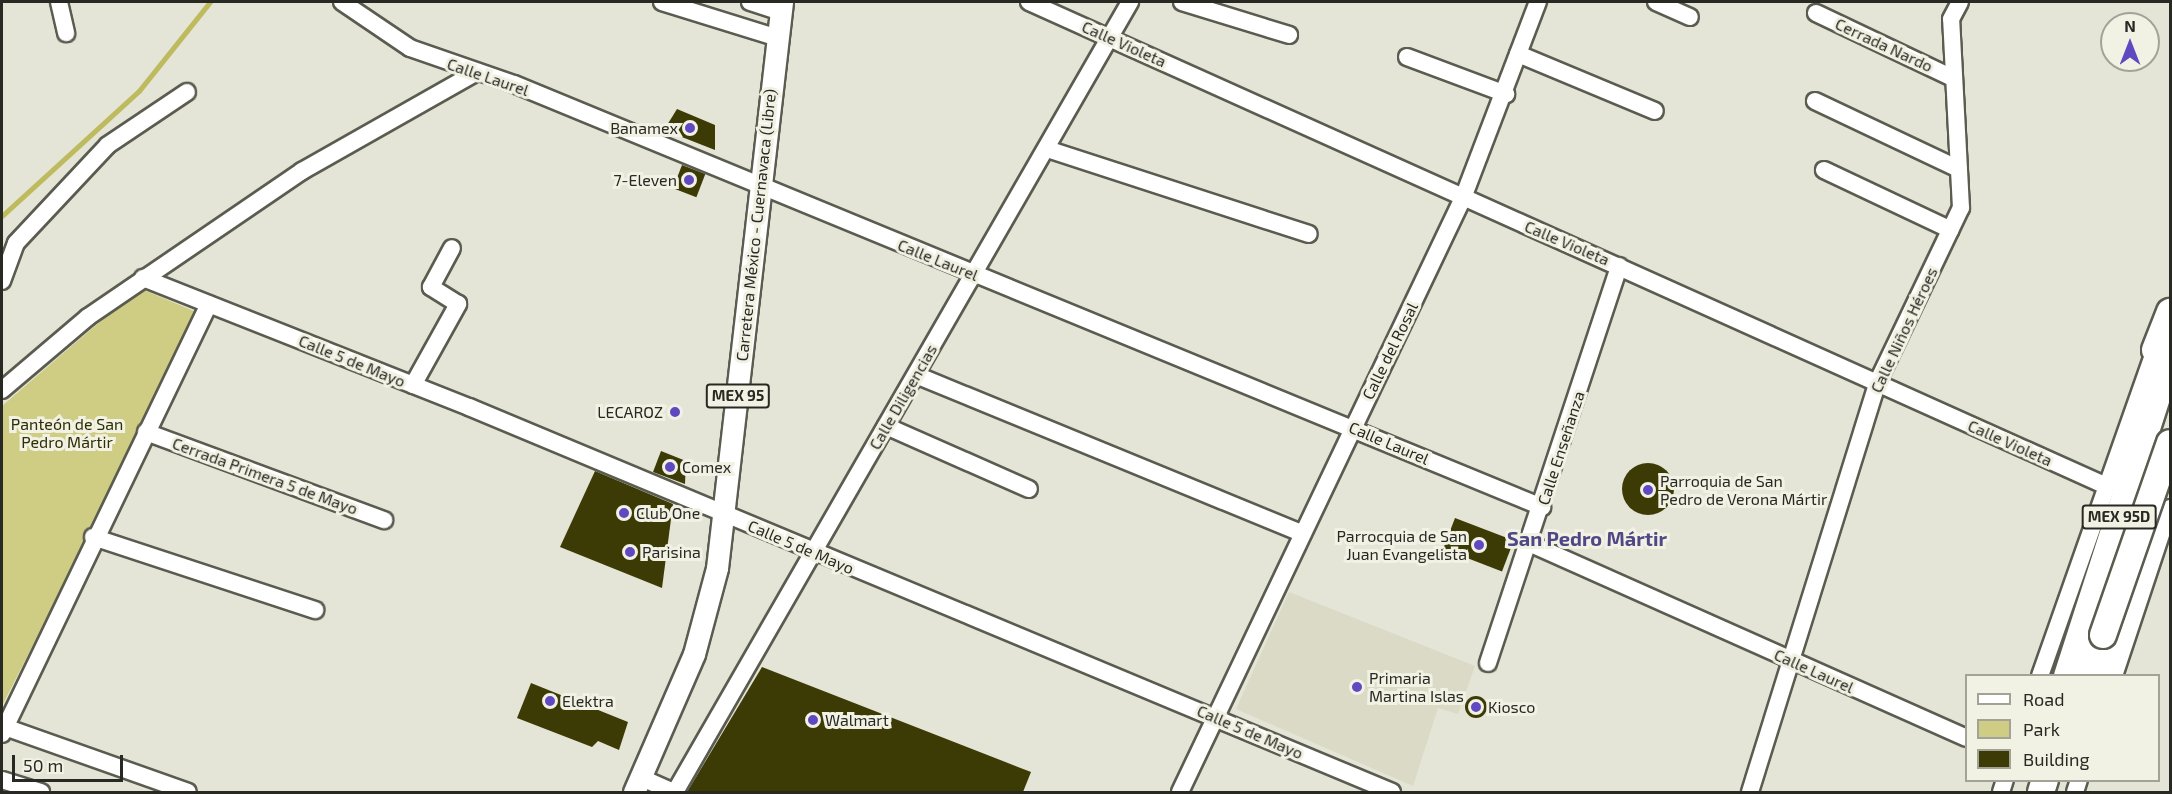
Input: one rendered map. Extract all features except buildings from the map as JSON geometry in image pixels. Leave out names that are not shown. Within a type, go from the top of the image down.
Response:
[{"type":"highway","points":[[2163,354],[2170,312]]},
{"type":"highway","name":"MEX 95D","points":[[2067,674],[2163,354]]},
{"type":"highway","points":[[2079,674],[2170,406]]},
{"type":"highway","name":"MEX 95D","points":[[2091,674],[2170,434]]},
{"type":"highway","points":[[2091,674],[2170,443]]},
{"type":"main road","name":"Carretera México - Cuernavaca (Libre)","points":[[638,785],[694,654],[725,515],[781,7]]},
{"type":"street","points":[[59,2],[66,33]]},
{"type":"street","name":"Calle Laurel","points":[[342,2],[410,48],[477,72],[760,186],[1542,507]]},
{"type":"street","points":[[662,2],[778,38]]},
{"type":"street","points":[[750,2],[781,7]]},
{"type":"street","name":"Calle Violeta","points":[[1029,2],[2104,485]]},
{"type":"street","name":"Calle Diligencias","points":[[674,792],[1130,2]]},
{"type":"street","points":[[1182,2],[1289,35]]},
{"type":"street","name":"Calle del Rosal","points":[[1180,792],[1463,198],[1506,94],[1518,54],[1538,2]]},
{"type":"street","points":[[1656,2],[1690,17]]},
{"type":"street","name":"Calle Niños Héroes","points":[[1750,792],[1877,383],[1961,208],[1953,78],[1952,19],[1960,2]]},
{"type":"street","name":"Cerrada Nardo","points":[[1816,13],[1953,78]]},
{"type":"street","points":[[1518,54],[1655,111]]},
{"type":"street","points":[[1407,57],[1506,94]]},
{"type":"street","points":[[2,390],[143,278],[302,171],[477,72]]},
{"type":"street","points":[[2,281],[16,243],[108,145],[187,92]]},
{"type":"street","points":[[1815,100],[1959,169]]},
{"type":"street","points":[[1047,149],[1310,234]]},
{"type":"street","points":[[1824,170],[1950,230]]},
{"type":"street","points":[[413,385],[458,304],[431,287],[452,248]]},
{"type":"street","name":"Calle Enseñanza","points":[[1488,663],[1530,544],[1619,266]]},
{"type":"street","name":"Calle 5 de Mayo","points":[[143,278],[413,385],[812,553],[1215,717],[1392,792]]},
{"type":"street","points":[[188,792],[3,729],[93,537],[209,304]]},
{"type":"street","points":[[2040,674],[2104,485],[2163,354]]},
{"type":"street","points":[[916,375],[1302,534]]},
{"type":"street","points":[[886,426],[1029,489]]},
{"type":"street","name":"Cerrada Primera 5 de Mayo","points":[[146,432],[384,520]]},
{"type":"street","points":[[2114,674],[2169,515]]},
{"type":"street","points":[[93,537],[315,610]]},
{"type":"street","name":"Calle Laurel","points":[[1530,544],[1965,738]]},
{"type":"street","points":[[2,780],[41,792]]},
{"type":"street","points":[[638,785],[674,792]]},
{"type":"shaded area","name":"Primaria Martina Islas","points":[[1289,592],[1475,666],[1458,714],[1438,708],[1413,786],[1236,709]]},
{"type":"green space","name":"Panteón de San Pedro Mártir","points":[[139,288],[201,314],[2,706],[2,406]]},
{"type":"waterway","points":[[2,216],[139,91],[210,2]]},
{"type":"place","name":"Banamex","points":[[690,128]]},
{"type":"place","name":"7-Eleven","points":[[689,180]]},
{"type":"place","name":"LECAROZ","points":[[675,412]]},
{"type":"place","name":"Comex","points":[[670,467]]},
{"type":"place","name":"Parroquia de San Pedro de Verona Mártir","points":[[1648,490]]},
{"type":"place","name":"Club One","points":[[624,513]]},
{"type":"place","name":"Parrocquia de San Juan Evangelista","points":[[1479,545]]},
{"type":"place","name":"Parisina","points":[[630,552]]},
{"type":"place","name":"Primaria Martina Islas","points":[[1357,687]]},
{"type":"place","name":"Elektra","points":[[550,701]]},
{"type":"place","name":"Kiosco","points":[[1476,707]]},
{"type":"place","name":"Walmart","points":[[813,720]]},
{"type":"district","name":"San Pedro Mártir","points":[[1587,538]]}]
